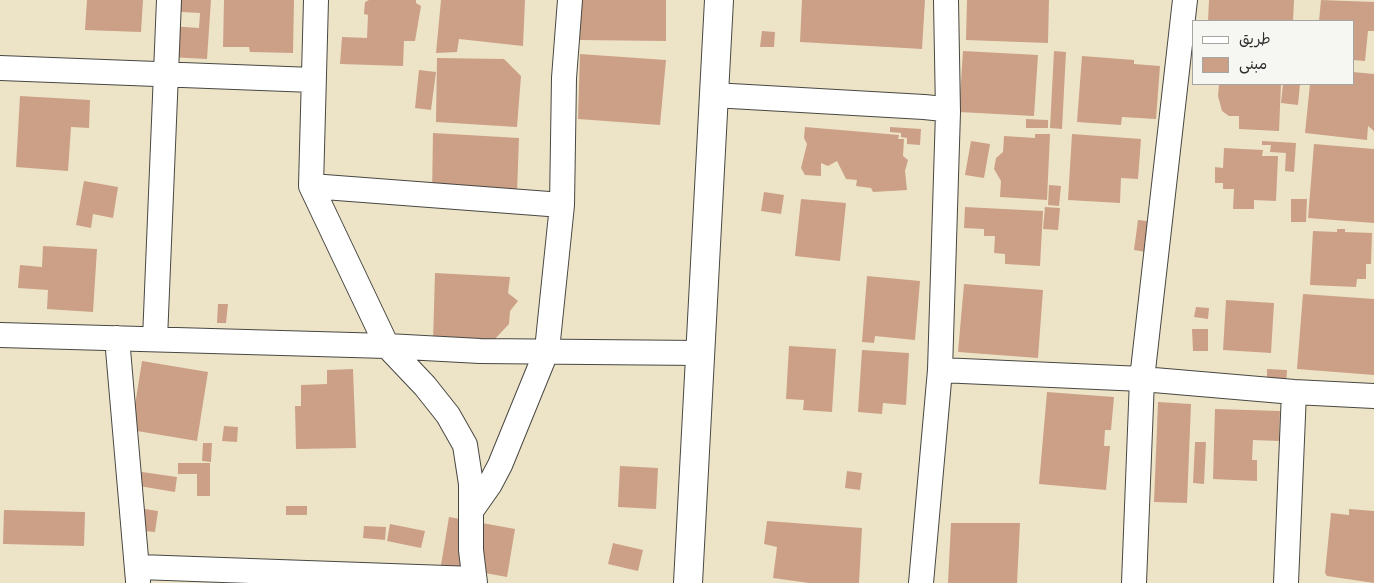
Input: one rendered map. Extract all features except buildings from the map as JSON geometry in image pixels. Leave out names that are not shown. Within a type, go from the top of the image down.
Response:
[{"type":"street","points":[[155,339],[169,0]]},
{"type":"street","points":[[117,338],[138,575],[475,581],[471,550],[471,484],[465,445],[448,415],[437,401],[387,346],[311,186],[316,0]]},
{"type":"street","points":[[470,511],[490,484],[500,465],[547,350],[562,205],[564,78],[570,0]]},
{"type":"street","points":[[688,583],[719,0]]},
{"type":"street","points":[[921,583],[940,370],[948,112],[946,0]]},
{"type":"street","points":[[1134,583],[1142,378],[1186,0]]},
{"type":"street","points":[[0,68],[313,80]]},
{"type":"street","points":[[713,95],[924,106],[940,108],[948,112]]},
{"type":"street","points":[[311,186],[562,205]]},
{"type":"street","points":[[0,335],[387,346],[480,351],[547,350],[700,353]]},
{"type":"street","points":[[940,370],[1142,378],[1294,392],[1374,396]]},
{"type":"street","points":[[1286,583],[1294,392]]}]
